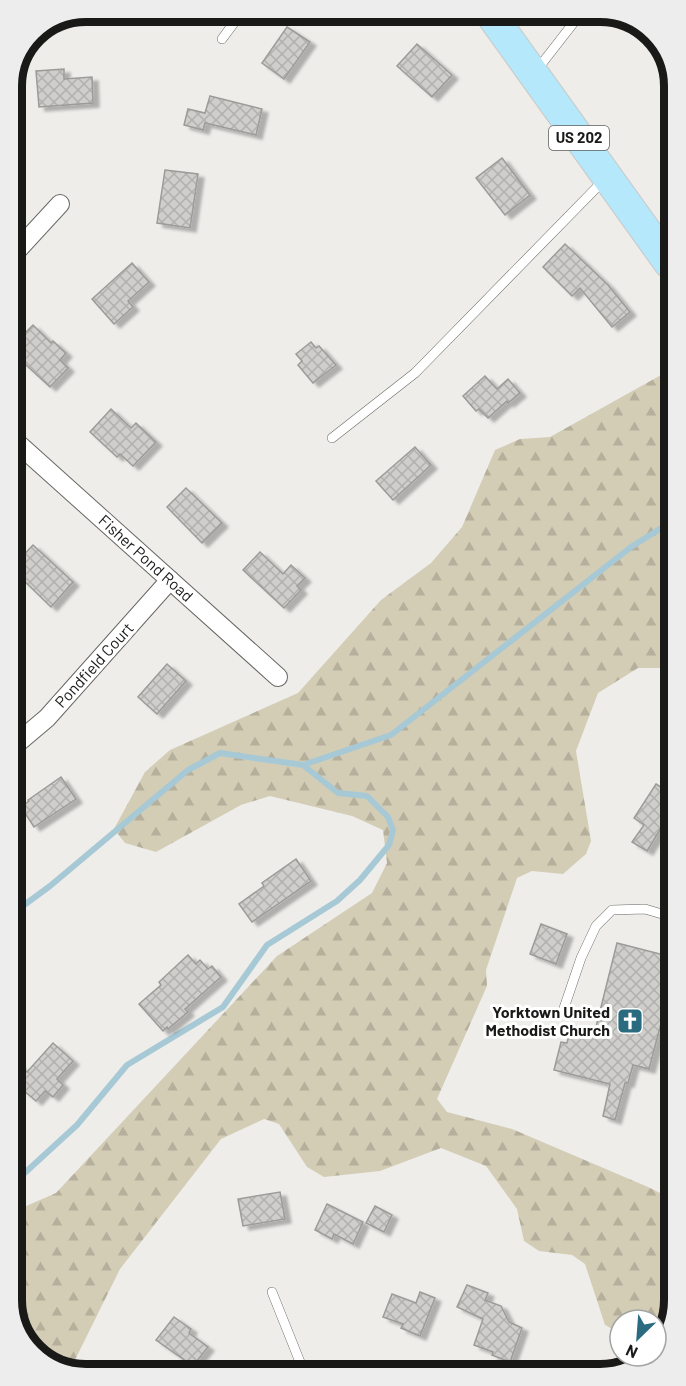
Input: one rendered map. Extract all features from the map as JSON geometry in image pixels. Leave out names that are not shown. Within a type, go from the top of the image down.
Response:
[{"type":"highway","name":"US 202","points":[[497,23],[664,256]]},
{"type":"street","points":[[23,244],[60,204]]},
{"type":"street","name":"Fisher Pond Road","points":[[23,448],[278,678]]},
{"type":"street","name":"Pondfield Court","points":[[22,739],[47,718],[170,580]]},
{"type":"lane","points":[[222,39],[234,22]]},
{"type":"lane","points":[[534,72],[573,23]]},
{"type":"lane","points":[[332,438],[415,373],[607,177]]},
{"type":"lane","points":[[563,1011],[581,958],[596,926],[612,910],[645,909],[664,915]]},
{"type":"lane","points":[[272,1292],[301,1363]]},
{"type":"green space","points":[[664,373],[664,668],[638,668],[598,693],[576,751],[591,841],[586,854],[563,874],[532,871],[517,878],[486,970],[487,986],[437,1099],[447,1112],[512,1129],[664,1195],[663,1308],[608,1308],[608,1327],[605,1325],[585,1264],[572,1255],[539,1251],[524,1241],[517,1209],[486,1166],[441,1148],[380,1171],[324,1177],[307,1167],[279,1124],[264,1119],[221,1139],[120,1269],[74,1362],[55,1355],[41,1345],[27,1324],[24,1312],[22,1208],[56,1193],[277,956],[372,893],[387,863],[383,830],[352,816],[270,796],[241,805],[156,852],[125,843],[114,829],[145,772],[170,750],[298,693],[381,600],[431,563],[462,527],[495,450],[520,439],[550,437]]},
{"type":"building","points":[[287,27],[310,42],[284,79],[262,63]]},
{"type":"building","points":[[417,44],[452,75],[432,97],[397,66]]},
{"type":"building","points":[[64,69],[64,79],[92,77],[93,103],[39,107],[36,71]]},
{"type":"building","points":[[210,96],[262,109],[256,135],[205,123],[203,130],[184,125],[188,109],[205,113]]},
{"type":"building","points":[[502,158],[530,195],[505,215],[476,178]]},
{"type":"building","points":[[165,170],[198,174],[190,228],[157,223]]},
{"type":"building","points":[[565,244],[608,285],[630,312],[612,327],[580,288],[572,296],[543,267]]},
{"type":"building","points":[[132,263],[149,282],[128,301],[133,307],[114,324],[92,299]]},
{"type":"building","points":[[33,325],[51,343],[53,341],[66,353],[60,360],[68,368],[50,387],[23,362],[23,335]]},
{"type":"building","points":[[311,342],[316,348],[319,346],[336,365],[313,383],[298,365],[302,361],[296,354]]},
{"type":"building","points":[[485,376],[497,389],[508,379],[520,393],[488,418],[479,409],[476,411],[463,396]]},
{"type":"building","points":[[111,409],[131,428],[136,423],[156,442],[133,466],[120,454],[117,457],[90,432]]},
{"type":"building","points":[[415,447],[431,465],[393,500],[376,481]]},
{"type":"building","points":[[186,488],[222,523],[202,543],[167,507]]},
{"type":"building","points":[[33,545],[73,582],[51,607],[23,579],[23,556]]},
{"type":"building","points":[[260,552],[283,574],[291,565],[305,578],[297,586],[301,590],[284,608],[243,570]]},
{"type":"building","points":[[167,664],[186,681],[157,714],[138,697]]},
{"type":"building","points":[[61,777],[76,799],[34,827],[22,809],[28,800]]},
{"type":"building","points":[[656,784],[664,789],[664,823],[647,851],[632,842],[644,825],[634,818]]},
{"type":"building","points":[[296,859],[311,881],[252,922],[239,904],[264,886],[262,883]]},
{"type":"building","points":[[541,924],[567,934],[556,964],[530,954]]},
{"type":"building","name":"Yorktown United Methodist Church","points":[[617,943],[664,955],[664,1012],[649,1069],[633,1065],[628,1083],[625,1083],[615,1120],[603,1116],[610,1084],[554,1070],[561,1042],[567,1043],[571,1025],[595,1031]]},
{"type":"building","points":[[188,955],[196,964],[200,960],[208,969],[212,966],[221,977],[185,1009],[188,1012],[163,1031],[139,1004],[161,985],[159,982]]},
{"type":"building","points":[[53,1043],[73,1061],[57,1079],[63,1085],[53,1097],[45,1091],[36,1101],[22,1089],[22,1068],[27,1072]]},
{"type":"building","points":[[280,1192],[285,1219],[243,1226],[238,1199]]},
{"type":"building","points":[[327,1204],[363,1222],[353,1244],[334,1234],[332,1239],[315,1230]]},
{"type":"building","points":[[375,1206],[392,1215],[384,1232],[366,1223]]},
{"type":"building","points":[[467,1285],[488,1293],[485,1300],[501,1306],[509,1322],[522,1328],[510,1362],[474,1345],[483,1319],[457,1307]]},
{"type":"building","points":[[420,1292],[435,1298],[420,1336],[401,1328],[403,1324],[383,1317],[392,1294],[416,1303]]},
{"type":"building","points":[[174,1317],[191,1329],[189,1333],[208,1347],[195,1363],[189,1363],[156,1340]]},
{"type":"waterway","points":[[22,906],[50,886],[188,770],[220,753],[303,765],[391,735],[631,547],[664,526]]},
{"type":"waterway","points":[[22,1175],[77,1125],[127,1065],[223,1007],[267,945],[337,901],[360,880],[389,845],[393,830],[388,817],[367,796],[338,793],[303,765]]},
{"type":"place","name":"Yorktown United Methodist Church","points":[[630,1021]]}]
